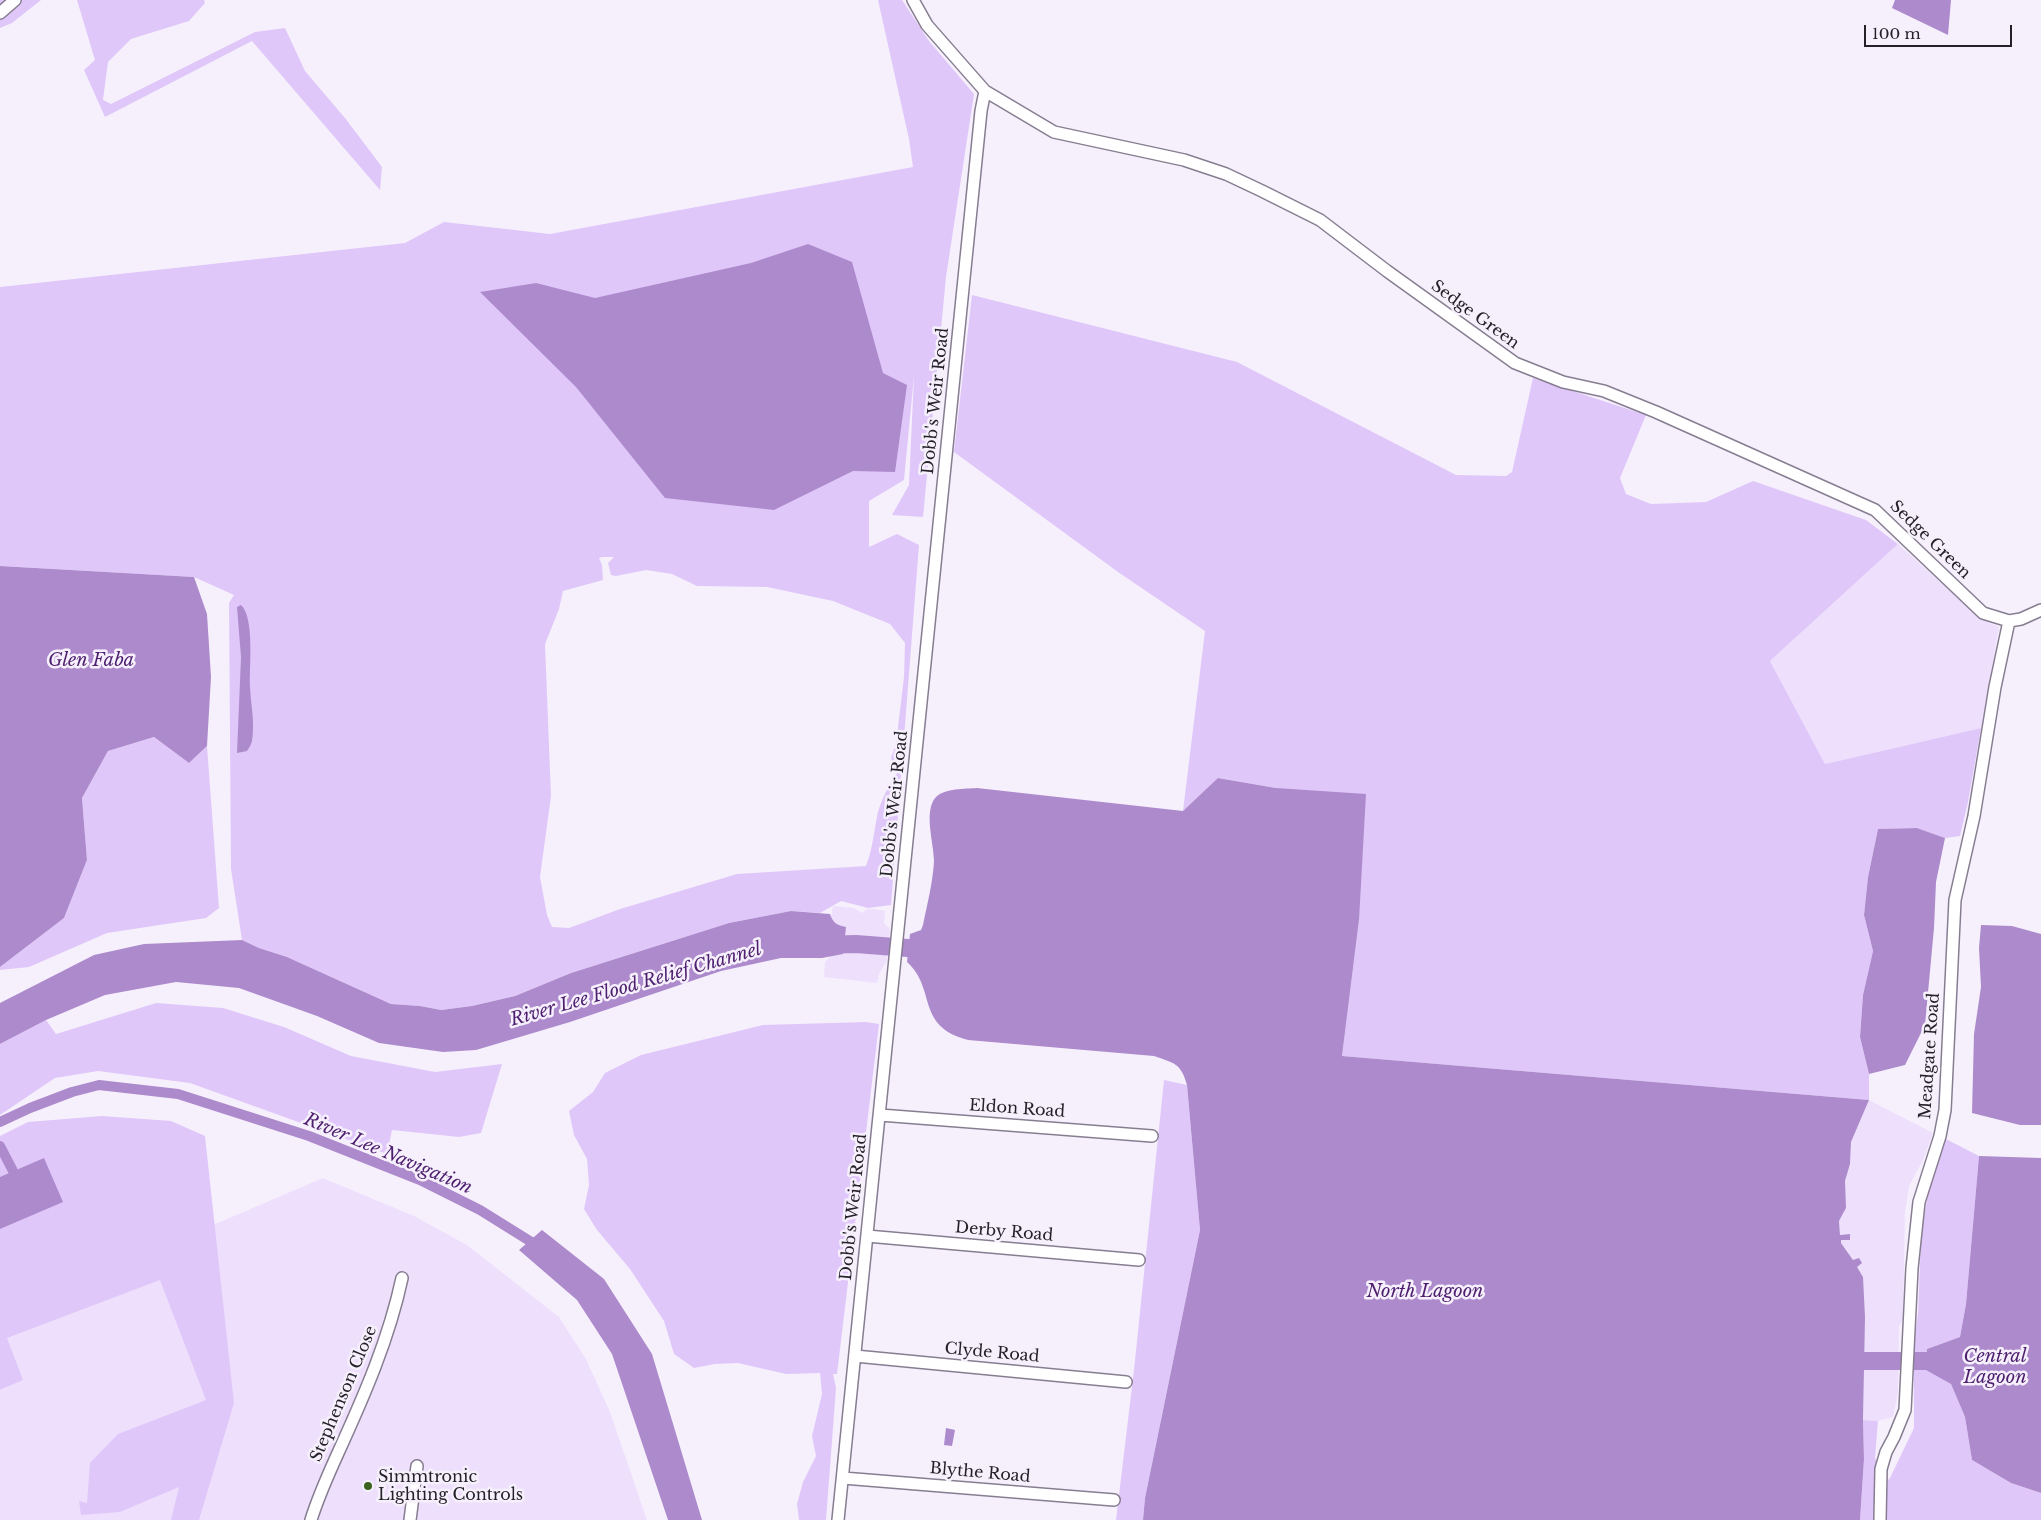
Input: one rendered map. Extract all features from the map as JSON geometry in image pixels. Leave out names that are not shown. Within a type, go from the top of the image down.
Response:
[{"type":"street","points":[[0,14],[15,0]]},
{"type":"street","name":"Sedge Green","points":[[913,0],[927,25],[985,92],[1054,132],[1184,160],[1226,174],[1320,220],[1387,271],[1515,363],[1563,382],[1604,391],[1656,412],[1875,510],[1976,608],[1984,613],[2009,621]]},
{"type":"street","name":"Dobb's Weir Road","points":[[838,1520],[981,111],[985,92]]},
{"type":"street","points":[[2009,621],[2020,619],[2041,610]]},
{"type":"street","name":"Meadgate Road","points":[[1880,1520],[1881,1469],[1886,1452],[1894,1438],[1905,1410],[1912,1268],[1919,1202],[1940,1136],[1945,1110],[1955,900],[1976,808],[1994,695],[2009,621]]},
{"type":"street","name":"Eldon Road","points":[[880,1115],[1152,1136]]},
{"type":"street","name":"Derby Road","points":[[867,1236],[1139,1260]]},
{"type":"street","name":"Stephenson Close","points":[[311,1520],[323,1484],[364,1394],[385,1342],[402,1278]]},
{"type":"street","name":"Clyde Road","points":[[855,1356],[1126,1382]]},
{"type":"street","points":[[410,1520],[417,1466]]},
{"type":"street","name":"Blythe Road","points":[[843,1478],[1114,1500]]},
{"type":"shaded area","points":[[0,0],[41,0],[12,23],[0,28]]},
{"type":"shaded area","points":[[77,0],[204,0],[205,3],[189,21],[131,39],[108,62],[103,100],[111,104],[255,32],[285,28],[305,71],[345,118],[382,167],[380,190],[252,41],[105,117],[84,70],[95,60]]},
{"type":"shaded area","points":[[878,0],[902,0],[929,41],[974,94],[946,277],[923,517],[892,515],[909,485],[914,376],[904,480],[869,501],[869,547],[897,534],[919,545],[891,905],[868,908],[841,901],[820,913],[791,911],[729,923],[571,973],[515,996],[472,1006],[441,1010],[391,1004],[287,957],[242,940],[231,869],[229,603],[234,595],[194,577],[0,566],[0,287],[405,243],[444,222],[550,234],[913,167],[909,139]],"holes":[[[614,557],[608,563],[611,575],[616,576],[646,570],[672,574],[697,586],[767,587],[833,601],[890,624],[905,643],[904,677],[896,744],[891,758],[897,773],[886,792],[878,812],[866,866],[737,874],[620,909],[569,928],[552,927],[547,915],[540,877],[551,796],[545,644],[559,609],[563,591],[603,580],[602,565],[599,558]]]},
{"type":"shaded area","points":[[972,295],[1237,362],[1456,475],[1506,476],[1512,472],[1533,378],[1646,415],[1620,478],[1626,494],[1651,504],[1706,502],[1753,481],[1866,520],[1898,544],[1770,661],[1825,764],[1981,728],[1960,836],[1945,838],[1917,828],[1878,829],[1868,877],[1864,915],[1873,951],[1863,995],[1860,1037],[1869,1074],[1869,1100],[1342,1056],[1359,920],[1276,788],[1219,778],[1183,811],[1205,631],[1118,572],[954,452]]},
{"type":"shaded area","points":[[1898,544],[1980,618],[1999,627],[1981,728],[1825,764],[1770,661]]},
{"type":"shaded area","points":[[154,737],[189,763],[207,746],[219,908],[206,918],[107,933],[29,967],[0,970],[0,967],[64,918],[87,860],[82,798],[108,751]]},
{"type":"shaded area","points":[[833,906],[854,908],[862,913],[867,909],[885,911],[884,923],[890,929],[887,960],[879,974],[877,983],[824,977],[825,962],[832,955],[842,954],[840,940],[842,938],[837,925],[831,917]]},
{"type":"shaded area","points":[[156,1003],[223,1008],[284,1027],[351,1056],[435,1072],[502,1064],[481,1133],[459,1137],[392,1130],[387,1154],[190,1083],[98,1071],[55,1078],[0,1115],[0,1044],[46,1020],[56,1034]]},
{"type":"shaded area","points":[[866,1022],[879,1024],[837,1374],[833,1374],[836,1388],[826,1520],[799,1520],[797,1504],[803,1482],[816,1456],[812,1436],[822,1394],[820,1373],[786,1374],[738,1363],[715,1364],[694,1368],[674,1354],[664,1321],[630,1269],[597,1230],[584,1209],[589,1185],[587,1159],[574,1135],[569,1111],[593,1092],[605,1073],[641,1055],[763,1025]]},
{"type":"shaded area","points":[[1164,1080],[1187,1085],[1200,1230],[1145,1498],[1143,1520],[1116,1520],[1134,1370]]},
{"type":"shaded area","points":[[1869,1100],[1933,1133],[1923,1160],[1909,1186],[1905,1213],[1903,1319],[1899,1326],[1898,1393],[1893,1417],[1878,1421],[1863,1420],[1864,1361],[1853,1260],[1841,1243],[1841,1240],[1850,1240],[1850,1234],[1840,1235],[1839,1221],[1844,1212],[1845,1181],[1850,1164],[1851,1142]]},
{"type":"shaded area","points":[[102,1116],[171,1121],[205,1136],[234,1403],[199,1520],[171,1520],[179,1487],[120,1512],[81,1515],[79,1501],[87,1503],[90,1463],[118,1434],[206,1400],[160,1280],[7,1338],[23,1380],[0,1390],[0,1136],[28,1122]]},
{"type":"shaded area","points":[[1940,1136],[1979,1156],[1966,1304],[1960,1337],[1927,1349],[1951,1384],[1965,1417],[1972,1460],[2011,1483],[2041,1493],[2041,1520],[1860,1520],[1864,1459],[1863,1420],[1878,1421],[1875,1458],[1889,1480],[1914,1428],[1914,1342],[1918,1314],[1921,1237],[1932,1168]]},
{"type":"shaded area","points":[[323,1178],[414,1216],[467,1245],[559,1317],[586,1359],[610,1412],[647,1520],[0,1520],[0,1390],[18,1382],[0,1316]]},
{"type":"water","points":[[1895,0],[1951,0],[1948,35],[1892,8]]},
{"type":"water","points":[[808,244],[852,262],[883,373],[907,385],[895,472],[853,471],[774,510],[665,498],[576,387],[480,292],[536,283],[595,298],[751,263]]},
{"type":"water","name":"Glen Faba","points":[[0,566],[194,577],[207,614],[211,677],[207,746],[189,763],[154,737],[108,751],[82,798],[87,860],[64,918],[0,967]]},
{"type":"water","points":[[241,605],[245,611],[250,632],[250,687],[253,727],[252,741],[247,751],[237,753],[241,657],[237,607]]},
{"type":"water","name":"North Lagoon","points":[[1218,778],[1276,788],[1366,794],[1359,920],[1342,1056],[1869,1100],[1851,1142],[1850,1164],[1845,1181],[1846,1208],[1839,1221],[1840,1235],[1850,1234],[1850,1240],[1841,1240],[1841,1243],[1853,1260],[1859,1258],[1862,1263],[1857,1267],[1863,1277],[1865,1317],[1864,1459],[1860,1520],[1143,1520],[1145,1498],[1200,1230],[1185,1078],[1176,1065],[1154,1056],[968,1040],[951,1034],[940,1026],[933,1016],[922,984],[907,962],[910,934],[921,930],[930,893],[934,854],[930,828],[930,810],[932,803],[940,794],[955,789],[977,788],[1183,811]]},
{"type":"water","points":[[1917,828],[1945,838],[1936,882],[1934,928],[1925,1025],[1905,1065],[1869,1074],[1860,1037],[1863,995],[1873,951],[1864,915],[1868,877],[1878,829]]},
{"type":"water","points":[[791,911],[830,914],[836,923],[846,927],[845,937],[840,940],[843,945],[843,954],[822,958],[781,958],[721,971],[570,1022],[476,1050],[443,1052],[379,1043],[317,1016],[239,988],[176,982],[105,995],[46,1020],[0,1044],[0,1003],[94,955],[144,944],[242,940],[287,957],[391,1004],[441,1010],[472,1006],[515,996],[571,973],[729,923]]},
{"type":"water","points":[[1981,925],[2012,926],[2041,934],[2041,1125],[2020,1125],[1972,1113],[1974,1034],[1981,987],[1979,948]]},
{"type":"water","name":"Central Lagoon","points":[[1979,1156],[2041,1158],[2041,1493],[2011,1483],[1972,1460],[1965,1417],[1951,1384],[1926,1370],[1927,1349],[1960,1337],[1966,1304]]},
{"type":"water","points":[[44,1158],[63,1202],[0,1229],[0,1177]]},
{"type":"water","points":[[542,1230],[604,1279],[652,1354],[702,1520],[668,1520],[612,1354],[577,1300],[519,1250]]},
{"type":"water","points":[[946,1428],[955,1430],[952,1446],[944,1445]]},
{"type":"waterway","name":"River Lee Flood Relief Channel","points":[[818,945],[856,944],[908,948]]},
{"type":"waterway","name":"River Lee Navigation","points":[[0,1122],[72,1092],[99,1085],[178,1094],[309,1136],[420,1180],[480,1210],[541,1248]]},
{"type":"waterway","name":"River Lee Navigation","points":[[0,1146],[13,1171]]},
{"type":"waterway","name":"River Lee Flood Relief Channel","points":[[1864,1361],[1926,1361]]},
{"type":"place","name":"Simmtronic Lighting Controls","points":[[368,1486]]}]
